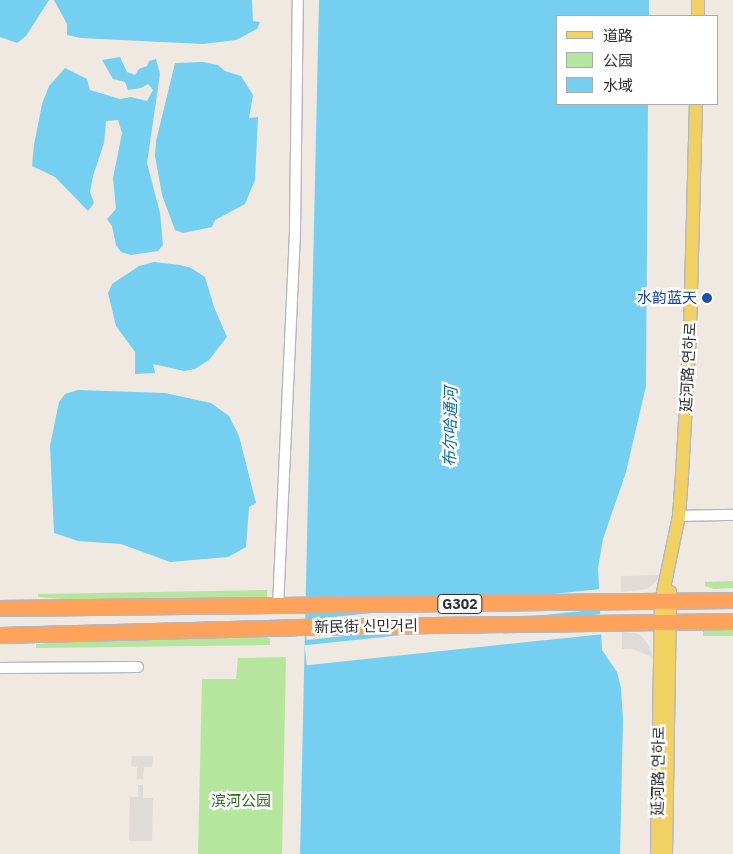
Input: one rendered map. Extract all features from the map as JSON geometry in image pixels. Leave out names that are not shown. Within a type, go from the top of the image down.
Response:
[{"type":"highway","name":"新民街 신민거리","points":[[0,608],[275,607],[733,600]]},
{"type":"highway","points":[[272,628],[275,607]]},
{"type":"highway","name":"新民街 신민거리","points":[[0,635],[69,631],[296,626],[733,621]]},
{"type":"main road","points":[[698,0],[698,15]]},
{"type":"main road","name":"延河路 연하로","points":[[657,854],[668,570],[678,516],[690,330],[696,105]]},
{"type":"main road","name":"延河路 연하로","points":[[665,622],[666,854]]},
{"type":"street","points":[[275,607],[295,230],[298,0]]},
{"type":"street","points":[[678,516],[733,515]]},
{"type":"street","points":[[0,668],[138,667]]},
{"type":"green space","points":[[733,581],[733,588],[714,589],[705,586],[705,582]]},
{"type":"green space","points":[[267,590],[267,597],[74,600],[38,597],[38,594]]},
{"type":"green space","points":[[703,629],[733,629],[733,636],[703,636]]},
{"type":"green space","points":[[267,637],[270,639],[270,645],[36,648],[36,644],[68,641]]},
{"type":"green space","name":"滨河公园","points":[[286,657],[282,854],[198,854],[202,679],[236,679],[238,658]]},
{"type":"shaded area","points":[[660,575],[656,582],[647,589],[621,592],[621,576]]},
{"type":"shaded area","points":[[622,632],[635,633],[642,636],[649,646],[653,657],[632,649],[622,649]]},
{"type":"shaded area","points":[[132,756],[153,756],[152,767],[144,767],[143,779],[137,779],[137,767],[131,766]]},
{"type":"shaded area","points":[[138,785],[143,785],[143,798],[153,798],[152,841],[129,841],[130,797],[138,797]]},
{"type":"water","points":[[0,0],[49,0],[26,36],[17,43],[0,37]]},
{"type":"water","points":[[54,0],[252,0],[253,21],[260,22],[257,29],[236,40],[203,44],[81,38],[67,35],[67,24]]},
{"type":"water","name":"布尔哈通河","points":[[319,0],[649,0],[649,15],[556,15],[556,105],[648,105],[646,386],[626,472],[603,539],[598,568],[602,650],[617,672],[621,688],[623,719],[620,854],[300,854]]},
{"type":"water","points":[[120,57],[127,72],[135,75],[139,69],[147,66],[149,61],[156,59],[160,74],[147,163],[160,213],[163,245],[158,251],[131,255],[121,252],[116,245],[112,226],[107,219],[116,209],[113,178],[122,133],[118,120],[106,121],[104,143],[93,176],[90,192],[94,203],[88,211],[55,177],[32,166],[42,104],[49,86],[65,68],[87,79],[90,90],[120,99],[131,97],[147,101],[153,90],[148,84],[141,88],[128,90],[125,82],[113,79],[102,60]]},
{"type":"water","points":[[203,62],[218,65],[225,71],[241,76],[253,95],[249,118],[258,117],[255,180],[245,204],[215,220],[212,227],[183,233],[175,230],[162,195],[155,156],[156,141],[175,63]]},
{"type":"water","points":[[154,262],[191,268],[205,277],[214,307],[227,337],[209,360],[195,369],[184,371],[153,364],[155,373],[135,374],[135,352],[116,326],[108,293],[112,284],[139,266]]},
{"type":"water","points":[[78,390],[165,393],[211,403],[229,416],[239,436],[256,503],[249,507],[246,547],[228,557],[170,562],[121,544],[78,541],[54,533],[50,446],[59,402],[65,394]]},
{"type":"pier","points":[[600,589],[602,609],[307,640],[305,620]]},
{"type":"pier","points":[[602,614],[604,634],[307,665],[305,645]]},
{"type":"place","name":"水韵蓝天","points":[[707,298]]}]
